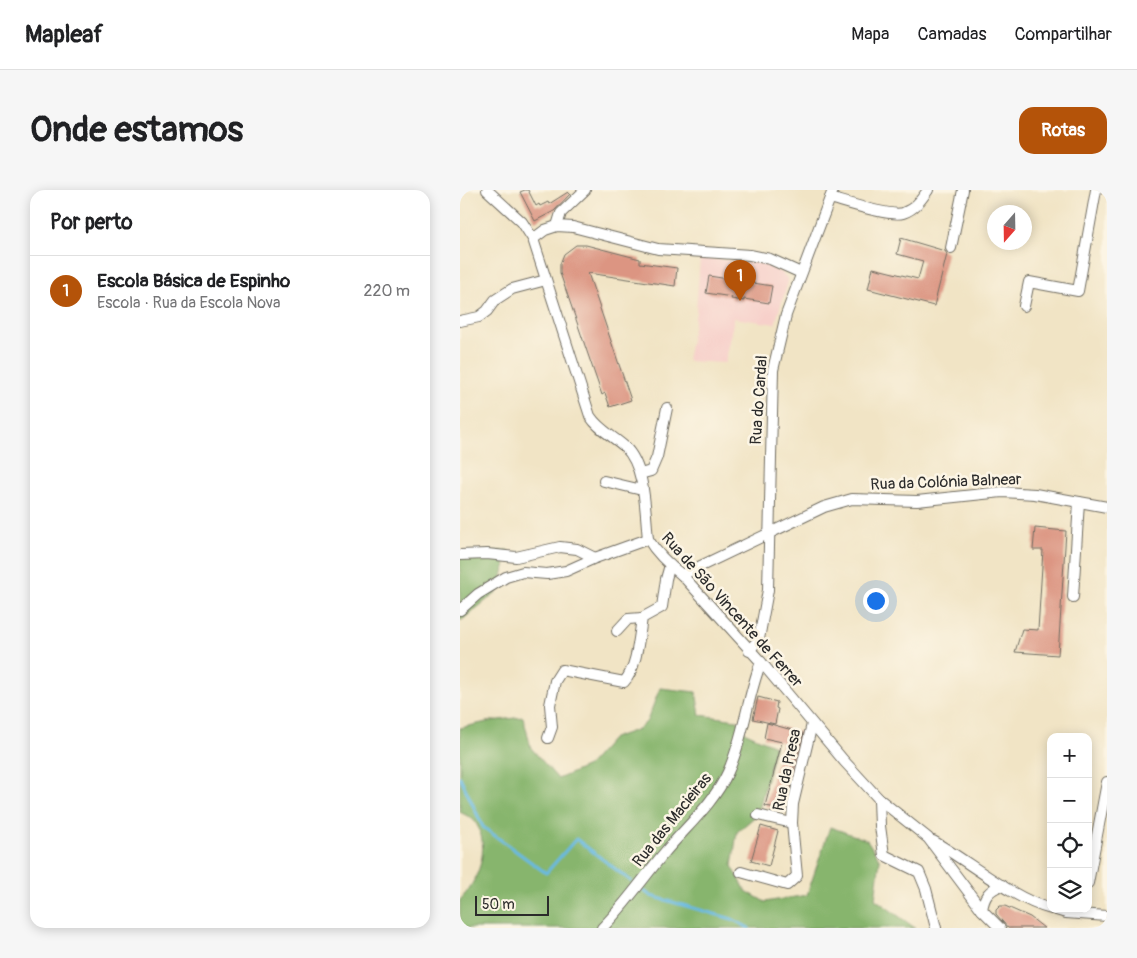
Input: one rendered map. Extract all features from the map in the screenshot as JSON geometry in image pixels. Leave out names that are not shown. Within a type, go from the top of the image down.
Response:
[{"type":"street","name":"Rua de São Vincente de Ferrer","points":[[487,190],[522,222],[533,239],[590,416],[595,424],[632,455],[640,474],[648,539],[761,662],[812,724],[879,799],[928,838],[982,910],[1000,928]]},
{"type":"street","points":[[558,226],[561,213],[585,190]]},
{"type":"street","points":[[832,194],[884,212],[901,214],[918,205],[928,190]]},
{"type":"street","points":[[951,248],[964,190]]},
{"type":"street","points":[[1024,306],[1029,282],[1078,291],[1096,190]]},
{"type":"street","name":"Rua do Cardal","points":[[749,651],[759,639],[768,590],[773,370],[786,315],[832,194]]},
{"type":"street","points":[[533,239],[544,230],[558,226],[573,227],[658,249],[750,255],[770,259],[801,273]]},
{"type":"street","points":[[460,321],[479,317],[488,311],[495,300],[512,290],[546,280]]},
{"type":"street","points":[[640,474],[651,470],[657,457],[667,408]]},
{"type":"street","points":[[604,481],[642,490]]},
{"type":"street","name":"Rua da Colónia Balnear","points":[[682,575],[824,507],[852,499],[917,501],[1002,492],[1034,494],[1107,507]]},
{"type":"street","points":[[1073,597],[1079,502]]},
{"type":"street","points":[[460,610],[478,594],[506,577],[523,572],[547,574],[566,571],[595,558],[648,539]]},
{"type":"street","points":[[460,555],[487,554],[516,557],[560,548],[577,549],[595,558]]},
{"type":"street","points":[[617,631],[628,618],[642,618],[662,608],[670,565]]},
{"type":"street","points":[[548,738],[552,727],[550,705],[558,675],[562,670],[624,682],[630,676],[642,618]]},
{"type":"street","name":"Rua das Macieiras","points":[[602,928],[666,850],[708,803],[728,773],[739,743],[752,685],[761,662]]},
{"type":"street","name":"Rua da Presa","points":[[741,872],[787,885],[796,876],[792,823],[793,804],[812,724]]},
{"type":"street","points":[[1091,868],[1107,782]]},
{"type":"street","points":[[879,799],[884,855],[918,872],[926,889],[936,928]]},
{"type":"street","name":"Rua da Presa","points":[[758,815],[792,823]]},
{"type":"street","points":[[928,838],[1002,885],[1040,906],[1047,908]]},
{"type":"street","points":[[982,910],[988,892],[1002,885]]},
{"type":"street","points":[[1089,913],[1107,916]]},
{"type":"shaded area","points":[[700,258],[763,263],[782,273],[788,282],[775,324],[734,318],[725,363],[687,361],[696,312]]},
{"type":"green space","points":[[508,550],[499,590],[460,620],[460,553]]},
{"type":"green space","points":[[660,688],[696,692],[700,715],[737,720],[746,733],[775,746],[758,814],[737,832],[732,866],[746,891],[765,902],[807,895],[830,827],[867,840],[880,860],[875,899],[915,928],[460,928],[460,900],[477,874],[482,854],[482,843],[476,823],[460,812],[460,728],[491,721],[523,717],[531,748],[558,779],[588,766],[613,738],[639,729],[647,721]]},
{"type":"building","points":[[528,190],[536,206],[548,202],[549,204],[568,192],[570,194],[554,211],[535,221],[520,192]]},
{"type":"building","points":[[901,238],[945,251],[947,254],[934,306],[868,289],[873,268],[918,279],[923,261],[897,254]]},
{"type":"building","points":[[576,245],[586,245],[640,259],[640,263],[677,268],[675,286],[588,273],[631,400],[610,407],[605,393],[602,395],[560,273],[560,264],[564,254]]},
{"type":"building","points":[[709,276],[772,286],[769,303],[731,299],[732,297],[706,293]]},
{"type":"building","points":[[1035,528],[1066,531],[1058,655],[1015,652],[1022,629],[1038,630],[1043,550],[1033,550]]},
{"type":"building","points":[[758,697],[777,702],[776,708],[778,709],[775,724],[753,719]]},
{"type":"building","points":[[767,723],[803,733],[783,809],[765,806],[782,742],[764,738]]},
{"type":"building","points":[[761,826],[778,831],[769,866],[751,861]]},
{"type":"building","points":[[1000,906],[1005,906],[1030,917],[1044,928],[1008,928],[996,914],[996,910]]},
{"type":"waterway","points":[[460,777],[483,827],[546,873],[576,839],[631,881]]},
{"type":"waterway","points":[[644,891],[651,896],[732,919],[749,928]]},
{"type":"place","name":"Escola Básica de Espinho","points":[[740,301]]}]
